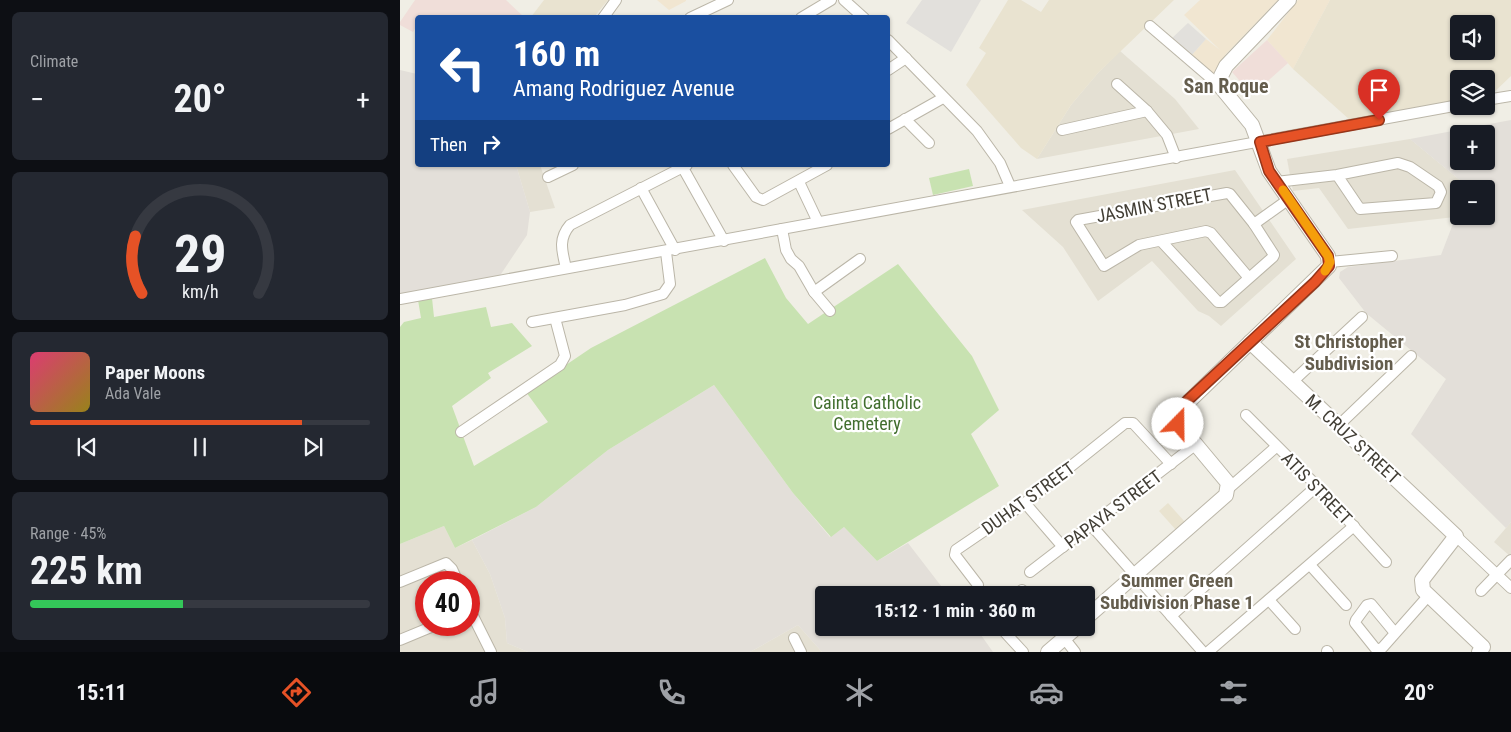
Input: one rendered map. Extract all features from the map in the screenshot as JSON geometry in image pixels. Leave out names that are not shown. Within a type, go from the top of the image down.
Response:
[{"type":"street","points":[[605,15],[616,0]]},
{"type":"street","points":[[807,15],[831,0]]},
{"type":"street","points":[[844,0],[861,15]]},
{"type":"street","points":[[1220,86],[1220,76],[1226,66],[1289,0]]},
{"type":"street","points":[[696,15],[723,1]]},
{"type":"street","points":[[1150,26],[1220,86],[1252,125],[1260,142],[1269,171],[1330,262]]},
{"type":"street","points":[[890,42],[942,98],[977,131],[1000,163],[1010,186]]},
{"type":"street","points":[[890,69],[906,58]]},
{"type":"street","points":[[1116,84],[1147,111],[1167,135],[1176,158]]},
{"type":"street","points":[[1495,99],[1511,96]]},
{"type":"street","points":[[890,128],[942,98]]},
{"type":"street","points":[[400,299],[1450,107]]},
{"type":"street","points":[[1062,130],[1147,111]]},
{"type":"street","points":[[905,119],[929,143]]},
{"type":"street","points":[[1276,182],[1336,175],[1398,163],[1403,164],[1438,186],[1441,192],[1436,203],[1360,209],[1336,175]]},
{"type":"street","points":[[548,176],[568,167]]},
{"type":"street","points":[[566,268],[560,242],[563,233],[570,225],[683,167]]},
{"type":"street","points":[[686,167],[724,241]]},
{"type":"street","points":[[734,167],[758,199],[767,199],[824,167]]},
{"type":"street","points":[[799,182],[818,222]]},
{"type":"street","points":[[532,322],[625,305],[663,294],[670,284],[670,251],[641,188]]},
{"type":"street","name":"JASMIN STREET","points":[[1161,242],[1136,246],[1107,266],[1102,265],[1076,225],[1078,220],[1223,192],[1230,194],[1254,224]]},
{"type":"street","points":[[1161,242],[1215,300],[1222,302],[1273,257],[1273,253],[1254,224],[1290,200]]},
{"type":"street","points":[[782,229],[786,250],[799,266],[814,292],[830,311]]},
{"type":"street","points":[[1161,242],[1209,231],[1248,278]]},
{"type":"street","points":[[1330,262],[1392,256]]},
{"type":"street","points":[[814,292],[860,259]]},
{"type":"street","points":[[1095,610],[1226,495],[1228,483],[1178,424],[1181,409],[1323,273],[1330,262]]},
{"type":"street","points":[[1292,382],[1362,317]]},
{"type":"street","points":[[461,432],[560,365],[565,356],[555,318]]},
{"type":"street","name":"M. CRUZ STREET","points":[[1250,342],[1456,536]]},
{"type":"street","points":[[1338,426],[1411,356]]},
{"type":"street","name":"ATIS STREET","points":[[1246,415],[1317,486],[1386,562]]},
{"type":"street","name":"DUHAT STREET","points":[[978,585],[955,555],[956,550],[1025,503],[1125,423],[1133,422],[1171,464]]},
{"type":"street","name":"PAPAYA STREET","points":[[1030,572],[1195,445]]},
{"type":"street","points":[[1228,489],[1276,447]]},
{"type":"street","points":[[1171,616],[1317,486]]},
{"type":"street","points":[[1025,503],[1062,547]]},
{"type":"street","points":[[1091,525],[1203,652]]},
{"type":"street","points":[[1208,652],[1354,526]]},
{"type":"street","points":[[1483,650],[1425,590],[1422,580],[1456,536],[1511,588]]},
{"type":"street","points":[[1481,591],[1511,560]]},
{"type":"street","points":[[424,571],[441,563],[446,563],[453,571]]},
{"type":"street","points":[[1310,565],[1346,605]]},
{"type":"street","points":[[400,582],[415,575]]},
{"type":"street","points":[[1395,633],[1425,590]]},
{"type":"street","points":[[1269,600],[1295,629]]},
{"type":"street","points":[[480,631],[491,652]]},
{"type":"street","points":[[400,640],[415,634]]},
{"type":"street","points":[[1008,636],[1023,652]]},
{"type":"street","points":[[1048,652],[1066,636]]},
{"type":"street","points":[[794,638],[801,652]]},
{"type":"street","points":[[1064,638],[1075,652]]},
{"type":"shaded area","points":[[415,0],[506,0],[522,15],[415,15],[415,28],[413,32],[400,25],[400,22]]},
{"type":"shaded area","points":[[544,0],[608,0],[596,15],[533,15]]},
{"type":"shaded area","points":[[657,0],[686,0],[686,1],[669,10]]},
{"type":"shaded area","points":[[922,0],[981,0],[951,52],[906,23]]},
{"type":"shaded area","points":[[1008,0],[1021,0],[1041,12],[1049,0],[1174,0],[1098,73],[1071,105],[1037,159],[1021,148],[966,85],[986,53],[979,48]]},
{"type":"shaded area","points":[[1200,0],[1278,0],[1225,55],[1228,57],[1212,76],[1190,57],[1206,39],[1220,50],[1184,15]]},
{"type":"shaded area","points":[[1298,0],[1330,0],[1293,69],[1267,40]]},
{"type":"shaded area","points":[[1330,0],[1511,0],[1511,76],[1495,91],[1495,70],[1450,70],[1450,103],[1350,120],[1293,69]]},
{"type":"shaded area","points":[[1188,23],[1206,39],[1190,57],[1170,40]]},
{"type":"shaded area","points":[[1267,40],[1288,63],[1252,95],[1232,72]]},
{"type":"shaded area","points":[[1120,51],[1175,99],[1199,129],[1037,159],[1071,105],[1098,73]]},
{"type":"shaded area","points":[[400,70],[415,74],[415,167],[517,167],[530,212],[527,235],[499,277],[400,294]]},
{"type":"shaded area","points":[[1511,120],[1511,522],[1506,528],[1411,434],[1446,379],[1366,313],[1339,278],[1340,272],[1348,267],[1441,255],[1452,225],[1495,225],[1495,180],[1460,180],[1410,139],[1450,131],[1450,170],[1495,170],[1495,125],[1484,125]]},
{"type":"shaded area","points":[[1410,139],[1460,180],[1450,180],[1450,218],[1348,229],[1319,188],[1293,191],[1287,159]]},
{"type":"shaded area","points":[[517,167],[541,167],[555,208],[530,212]]},
{"type":"shaded area","points":[[1235,170],[1296,259],[1221,326],[1209,316],[1198,311],[1152,261],[1098,301],[1063,247],[1022,210]]},
{"type":"shaded area","points":[[714,385],[793,493],[830,537],[844,527],[877,561],[908,543],[941,586],[815,586],[815,636],[982,636],[993,652],[822,652],[798,625],[750,652],[528,652],[507,643],[505,618],[490,574],[472,540],[536,507],[608,450]]},
{"type":"shaded area","points":[[1168,503],[1185,522],[1176,530],[1159,511]]},
{"type":"shaded area","points":[[1511,522],[1511,557],[1494,542]]},
{"type":"shaded area","points":[[444,526],[455,548],[472,540],[490,574],[505,618],[507,643],[528,652],[400,652],[400,544]]},
{"type":"shaded area","points":[[798,625],[822,652],[750,652]]},
{"type":"green space","points":[[969,169],[973,186],[933,195],[929,178]]},
{"type":"green space","name":"Cainta Catholic Cemetery","points":[[765,258],[786,298],[808,324],[898,264],[972,356],[999,410],[971,434],[999,486],[877,561],[844,527],[831,537],[793,493],[714,385],[608,450],[536,507],[455,548],[444,526],[400,544],[400,327],[404,322],[421,318],[418,300],[432,298],[434,317],[486,307],[491,327],[512,323],[532,346],[488,373],[491,378],[452,406],[474,466],[548,422],[526,392],[591,348]]},
{"type":"slow traffic","points":[[1283,190],[1328,256],[1330,262],[1325,271]]},
{"type":"district","name":"San Roque","points":[[1226,86]]},
{"type":"district","name":"St Christopher Subdivision","points":[[1349,352]]},
{"type":"district","name":"Summer Green Subdivision Phase 1","points":[[1177,591]]},
{"type":"route","points":[[1178,424],[1181,409],[1188,400],[1315,282],[1329,266],[1328,256],[1269,171],[1263,157],[1260,142],[1379,120]]}]
